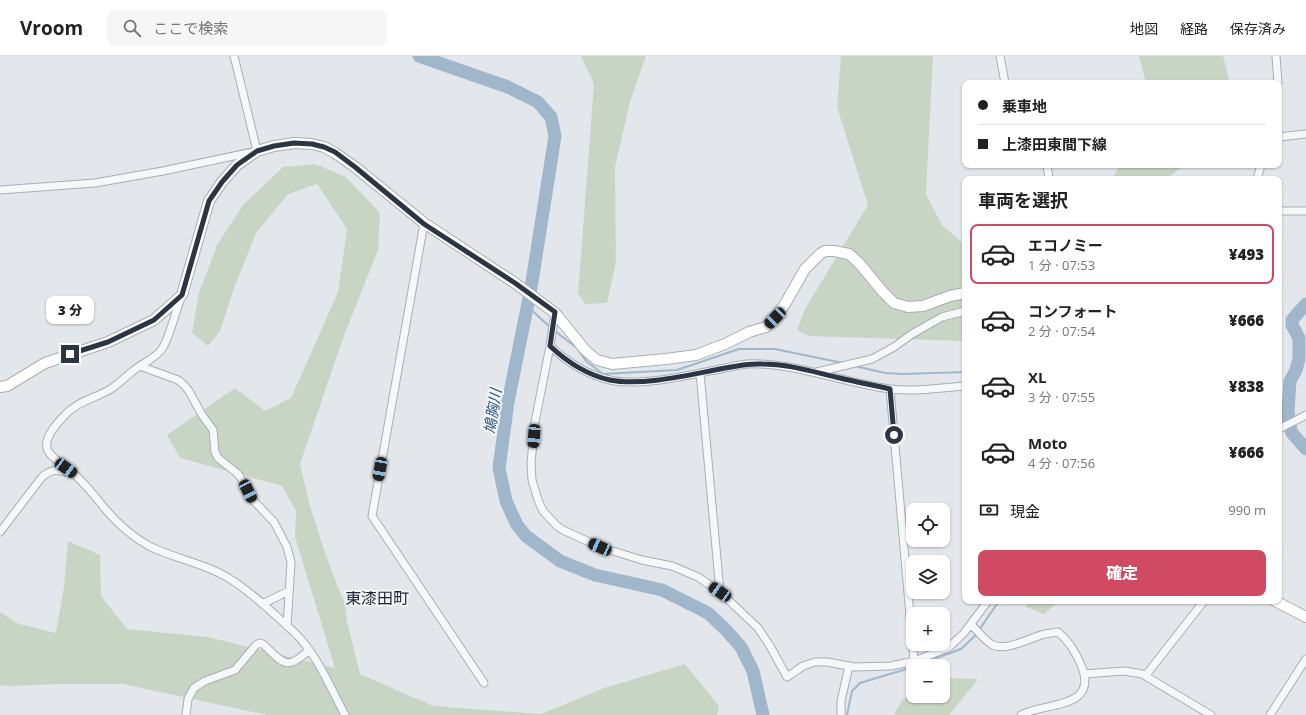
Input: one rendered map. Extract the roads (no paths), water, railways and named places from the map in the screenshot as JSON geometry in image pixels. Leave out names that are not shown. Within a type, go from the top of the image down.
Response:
[{"type":"main road","points":[[0,387],[7,386],[44,363],[108,342],[154,320],[182,295],[209,201],[222,182],[237,165],[257,151],[274,146],[294,143],[312,144],[335,152],[424,224],[515,283],[555,312],[585,350],[597,360],[612,364],[696,355],[725,344],[749,332],[766,327],[775,318],[785,304],[805,269],[825,251],[849,254],[859,263],[882,292],[894,302],[908,307],[923,306],[950,296],[962,294]]},
{"type":"main road","points":[[1281,604],[1306,617]]},
{"type":"street","points":[[0,190],[95,183],[163,171],[257,151],[234,56]]},
{"type":"street","points":[[1000,56],[1004,80]]},
{"type":"street","points":[[1276,56],[1278,80]]},
{"type":"street","points":[[1282,137],[1306,134]]},
{"type":"street","points":[[1282,211],[1306,211]]},
{"type":"street","points":[[424,224],[372,516],[484,683]]},
{"type":"street","points":[[182,295],[162,349],[148,361],[134,369],[111,389],[82,402],[69,411],[54,428],[47,439],[47,451],[94,493],[107,511],[127,531],[148,545],[170,556],[214,570],[221,574],[236,583],[287,626],[302,641],[318,662],[345,715]]},
{"type":"street","points":[[555,312],[535,422],[531,463],[532,480],[538,500],[544,511],[557,526],[600,547],[642,560],[672,566],[698,577],[720,592],[758,628],[787,677],[803,666],[815,662],[827,662],[849,666],[891,666],[906,663]]},
{"type":"street","points":[[816,372],[872,359],[942,317],[962,312]]},
{"type":"street","points":[[550,346],[564,358],[592,374],[610,380],[627,382],[646,381],[700,373],[745,364],[763,364],[816,372],[890,389],[922,390],[962,386]]},
{"type":"street","points":[[140,366],[178,380],[188,391],[213,430],[215,452],[218,458],[238,474],[252,498],[274,522],[287,547],[291,562],[287,626]]},
{"type":"street","points":[[700,373],[720,592]]},
{"type":"street","points":[[890,389],[914,659]]},
{"type":"street","points":[[1282,427],[1306,415]]},
{"type":"street","points":[[0,532],[47,472],[55,470],[73,473]]},
{"type":"street","points":[[262,604],[289,591]]},
{"type":"street","points":[[919,659],[953,645],[986,604]]},
{"type":"street","points":[[1146,675],[1202,604]]},
{"type":"street","points":[[971,624],[992,645],[999,647],[1008,646],[1046,634],[1058,632],[1064,637],[1081,665],[1085,685],[1081,694],[1073,700],[1021,715]]},
{"type":"street","points":[[186,715],[188,699],[194,688],[205,681],[235,670],[256,645],[260,643],[263,644],[285,663],[292,663],[299,660],[309,650]]},
{"type":"street","points":[[1270,715],[1306,659]]},
{"type":"street","points":[[841,715],[841,701],[849,666]]},
{"type":"street","points":[[1084,674],[1124,671],[1146,675],[1211,715]]},
{"type":"waterway","name":"鳩胸川","points":[[419,56],[508,87],[538,102],[551,117],[555,136],[531,288],[508,402],[499,468],[506,501],[517,525],[526,536],[560,561],[595,575],[662,590],[708,613],[741,647],[753,671],[763,715]]},
{"type":"waterway","points":[[1306,304],[1292,320],[1292,325],[1299,338],[1299,359],[1296,370],[1290,381],[1288,411],[1289,424],[1292,433],[1306,449]]},
{"type":"waterway","points":[[527,306],[550,327]]},
{"type":"waterway","points":[[555,331],[577,348],[586,361],[603,374],[677,370],[739,349],[775,349],[843,363]]},
{"type":"waterway","points":[[855,366],[885,373],[903,374],[962,372]]},
{"type":"waterway","points":[[979,630],[997,604]]},
{"type":"waterway","points":[[934,659],[961,649],[977,634]]},
{"type":"waterway","points":[[847,715],[852,691],[860,683],[906,669]]},
{"type":"district","name":"東漆田町","points":[[377,598]]}]
